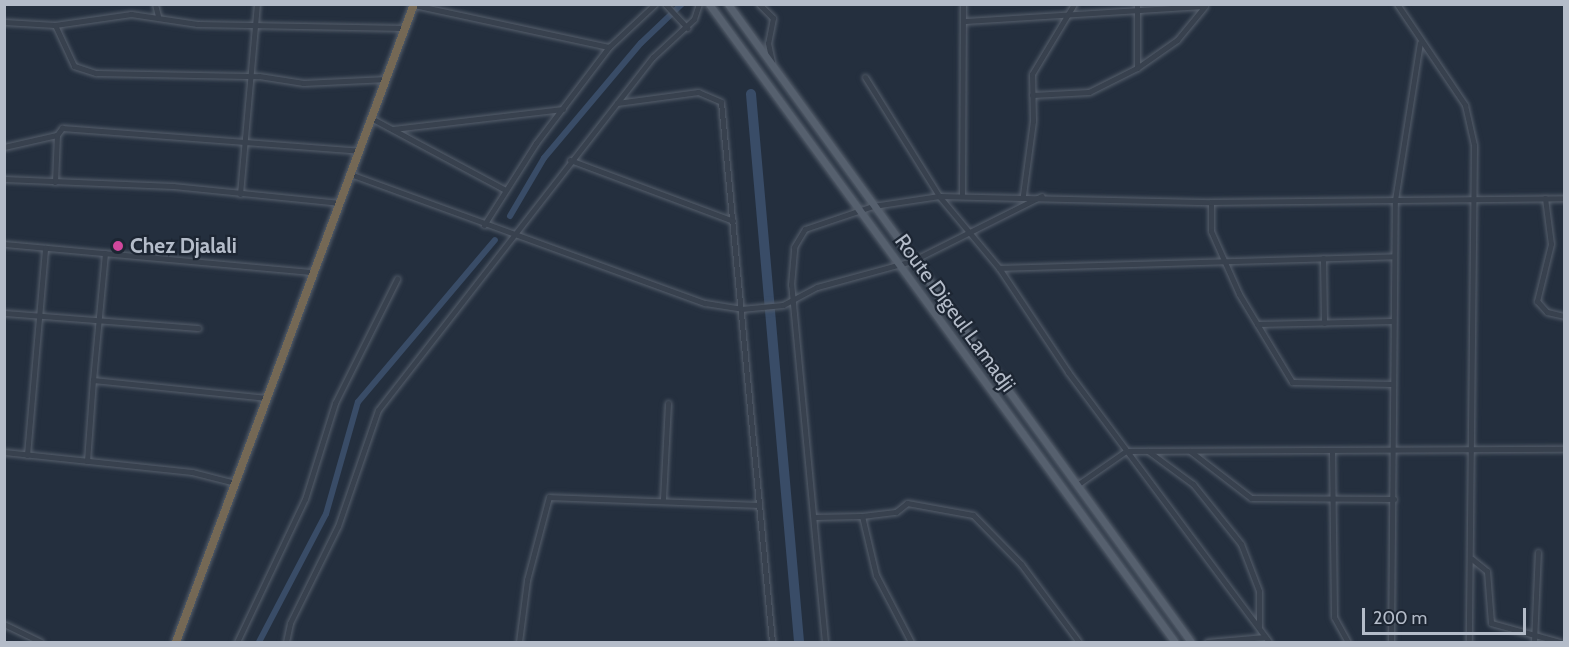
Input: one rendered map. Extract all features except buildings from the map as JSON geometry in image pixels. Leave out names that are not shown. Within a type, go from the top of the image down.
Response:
[{"type":"highway","points":[[176,642],[414,4]]},
{"type":"main road","name":"Route Digeul Lamadji","points":[[709,4],[1175,642]]},
{"type":"main road","name":"Route Digeul Lamadji","points":[[728,4],[912,261],[1191,642]]},
{"type":"street","points":[[155,4],[158,16]]},
{"type":"street","points":[[240,194],[257,4]]},
{"type":"street","points":[[414,4],[609,47]]},
{"type":"street","points":[[484,225],[505,190],[609,47],[655,4]]},
{"type":"street","points":[[665,4],[687,28]]},
{"type":"street","points":[[286,642],[290,623],[338,526],[378,410],[514,237],[570,160],[653,57],[687,28],[699,4]]},
{"type":"street","points":[[759,4],[773,18],[768,43],[772,63]]},
{"type":"street","points":[[962,195],[963,4]]},
{"type":"street","points":[[1397,4],[1420,43],[1465,105],[1474,145],[1468,450],[1472,559],[1469,640],[1476,642]]},
{"type":"street","points":[[964,21],[1073,7],[1205,5]]},
{"type":"street","points":[[1032,96],[1089,92],[1137,68],[1177,40],[1205,5]]},
{"type":"street","points":[[1137,68],[1138,6]]},
{"type":"street","points":[[1023,195],[1032,74],[1073,7]]},
{"type":"street","points":[[4,22],[55,25],[112,14],[158,16],[197,24],[255,23],[405,28]]},
{"type":"street","points":[[55,25],[80,70],[250,77],[303,83],[387,79]]},
{"type":"street","points":[[1391,642],[1395,200],[1420,43]]},
{"type":"street","points":[[865,77],[939,196],[999,268],[1126,451],[1267,640]]},
{"type":"street","points":[[617,103],[684,93],[716,96],[723,111],[757,505],[772,642]]},
{"type":"street","points":[[393,129],[564,109]]},
{"type":"street","points":[[371,118],[505,190]]},
{"type":"street","points":[[55,182],[57,135],[62,128],[359,151]]},
{"type":"street","points":[[4,147],[57,135]]},
{"type":"street","points":[[570,160],[733,221]]},
{"type":"street","points":[[350,174],[514,237],[705,303],[741,309],[775,307],[817,287],[912,261],[1042,196]]},
{"type":"street","points":[[4,179],[240,194],[340,203]]},
{"type":"street","points":[[825,642],[792,300],[793,254],[805,229],[873,206],[939,196],[962,195],[1211,202],[1564,198]]},
{"type":"street","points":[[1545,198],[1551,244],[1537,301],[1547,312],[1564,316]]},
{"type":"street","points":[[1211,202],[1211,231],[1283,372],[1297,385],[1393,384]]},
{"type":"street","points":[[4,244],[314,272]]},
{"type":"street","points":[[27,455],[45,248]]},
{"type":"street","points":[[87,461],[105,253]]},
{"type":"street","points":[[999,268],[1394,256]]},
{"type":"street","points":[[1323,258],[1324,322]]},
{"type":"street","points":[[237,642],[305,499],[335,403],[397,279]]},
{"type":"street","points":[[4,313],[198,328]]},
{"type":"street","points":[[1257,324],[1393,321]]},
{"type":"street","points":[[93,380],[267,398]]},
{"type":"street","points":[[663,499],[668,403]]},
{"type":"street","points":[[1077,485],[1126,451],[1393,452],[1564,449]]},
{"type":"street","points":[[1189,450],[1241,494],[1333,499],[1394,499]]},
{"type":"street","points":[[1148,451],[1193,484],[1241,544],[1259,591],[1259,629]]},
{"type":"street","points":[[1332,451],[1334,617],[1348,642]]},
{"type":"street","points":[[4,453],[87,461],[235,483]]},
{"type":"street","points":[[519,642],[527,580],[549,497],[663,499],[757,505]]},
{"type":"street","points":[[814,517],[891,513],[907,503],[973,515],[1022,564],[1079,642]]},
{"type":"street","points":[[862,516],[876,575],[911,642]]},
{"type":"street","points":[[1534,642],[1538,552]]},
{"type":"street","points":[[1472,559],[1487,571],[1491,623],[1560,642]]},
{"type":"street","points":[[4,624],[41,642]]},
{"type":"street","points":[[1207,642],[1267,640]]},
{"type":"waterway","points":[[510,216],[544,158],[641,43],[682,4]]},
{"type":"waterway","points":[[751,94],[799,642]]},
{"type":"waterway","points":[[259,642],[326,514],[358,402],[495,240]]},
{"type":"place","name":"Chez Djalali","points":[[118,246]]}]
